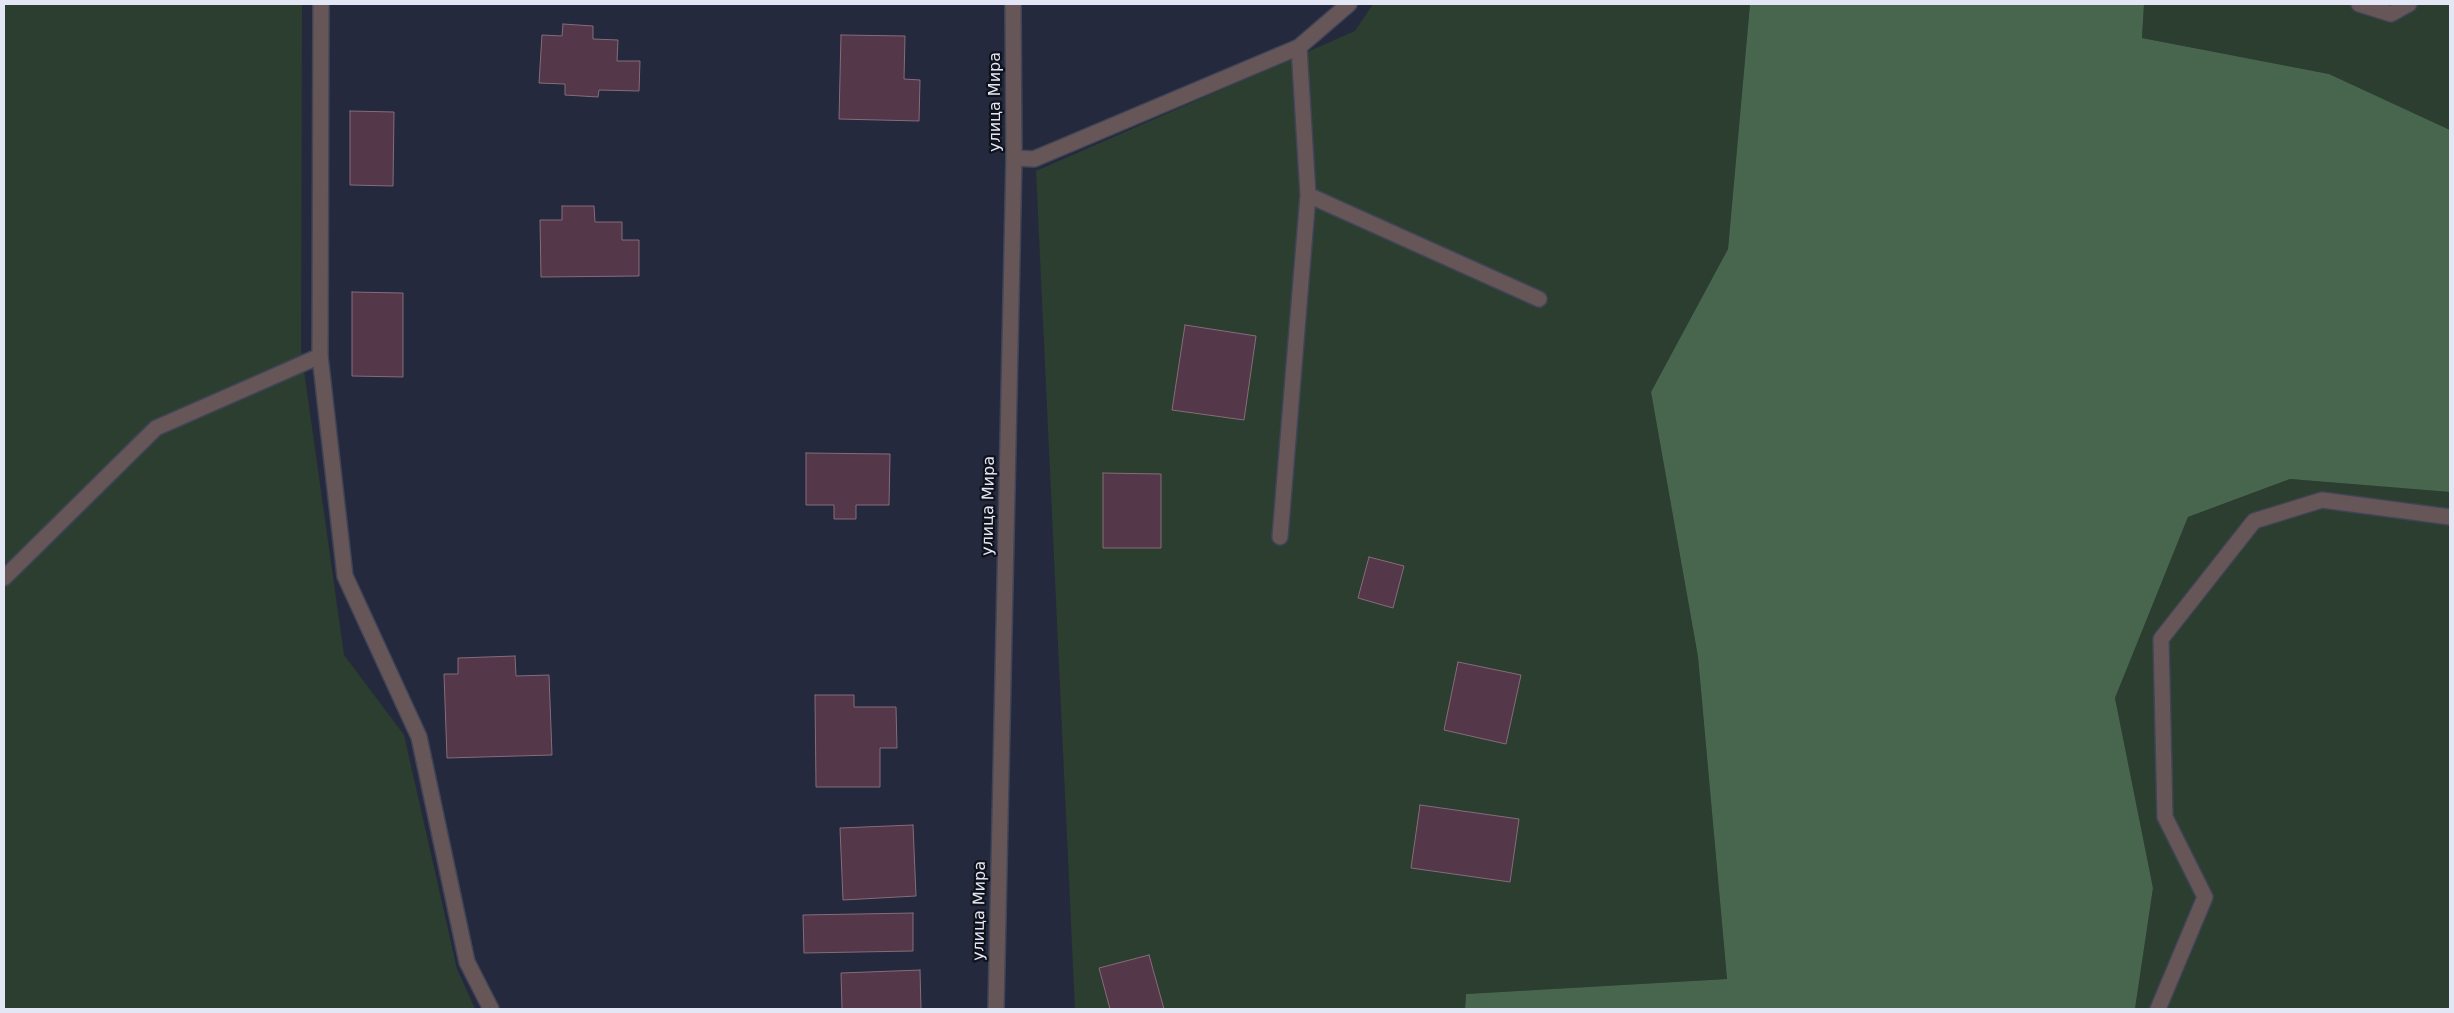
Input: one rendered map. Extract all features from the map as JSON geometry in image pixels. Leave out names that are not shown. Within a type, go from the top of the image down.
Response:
[{"type":"street","points":[[321,4],[320,356],[345,576],[419,738],[467,962],[491,1009]]},
{"type":"street","name":"улица Мира","points":[[996,1009],[1014,158],[1013,4]]},
{"type":"street","points":[[1014,158],[1034,159],[1299,47],[1349,4]]},
{"type":"street","points":[[2359,4],[2391,14],[2409,4]]},
{"type":"street","points":[[1280,537],[1308,195],[1299,47]]},
{"type":"street","points":[[1308,195],[1540,299]]},
{"type":"street","points":[[4,578],[156,428],[320,356]]},
{"type":"street","points":[[2158,1009],[2205,897],[2165,817],[2161,639],[2254,521],[2322,500],[2450,517]]},
{"type":"green space","points":[[4,4],[302,4],[301,349],[344,655],[404,735],[457,969],[475,1009],[4,1009]]},
{"type":"green space","points":[[1373,4],[1750,4],[1728,249],[1651,392],[1698,657],[1727,979],[1466,994],[1465,1009],[1075,1009],[1036,171],[1355,31]]},
{"type":"green space","points":[[1750,4],[2144,4],[2142,38],[2329,74],[2450,130],[2450,492],[2290,479],[2188,517],[2115,698],[2153,888],[2135,1009],[1465,1009],[1466,994],[1727,979],[1698,657],[1651,392],[1728,249]]},
{"type":"green space","points":[[2144,4],[2450,4],[2450,130],[2329,74],[2142,38]]},
{"type":"green space","points":[[2290,479],[2450,492],[2450,1009],[2135,1009],[2153,888],[2115,698],[2188,517]]},
{"type":"building","points":[[563,24],[593,26],[593,39],[618,40],[617,61],[640,61],[639,91],[599,90],[598,97],[565,95],[565,84],[539,83],[542,35],[562,36]]},
{"type":"building","points":[[841,35],[905,36],[904,79],[920,80],[919,121],[839,119]]},
{"type":"building","points":[[350,111],[394,112],[393,186],[350,185]]},
{"type":"building","points":[[562,206],[594,206],[595,222],[622,222],[622,240],[639,240],[639,276],[541,277],[540,220],[562,220]]},
{"type":"building","points":[[352,292],[403,293],[403,377],[352,376]]},
{"type":"building","points":[[1185,325],[1256,336],[1244,420],[1172,410]]},
{"type":"building","points":[[806,453],[890,454],[889,505],[856,505],[856,519],[834,519],[834,505],[806,505]]},
{"type":"building","points":[[1103,473],[1161,474],[1161,548],[1103,548]]},
{"type":"building","points":[[1369,557],[1404,566],[1393,608],[1358,598]]},
{"type":"building","points":[[515,656],[516,676],[549,675],[552,755],[447,758],[444,674],[458,674],[458,658]]},
{"type":"building","points":[[1458,662],[1521,675],[1506,744],[1444,730]]},
{"type":"building","points":[[815,695],[854,695],[854,707],[896,707],[897,748],[880,748],[880,787],[816,787]]},
{"type":"building","points":[[1420,805],[1519,819],[1510,882],[1411,868]]},
{"type":"building","points":[[913,825],[916,896],[843,900],[840,828]]},
{"type":"building","points":[[913,913],[913,951],[804,953],[803,915]]},
{"type":"building","points":[[1149,955],[1164,1009],[1110,1009],[1099,968]]},
{"type":"building","points":[[920,970],[921,1009],[842,1009],[841,973]]}]
